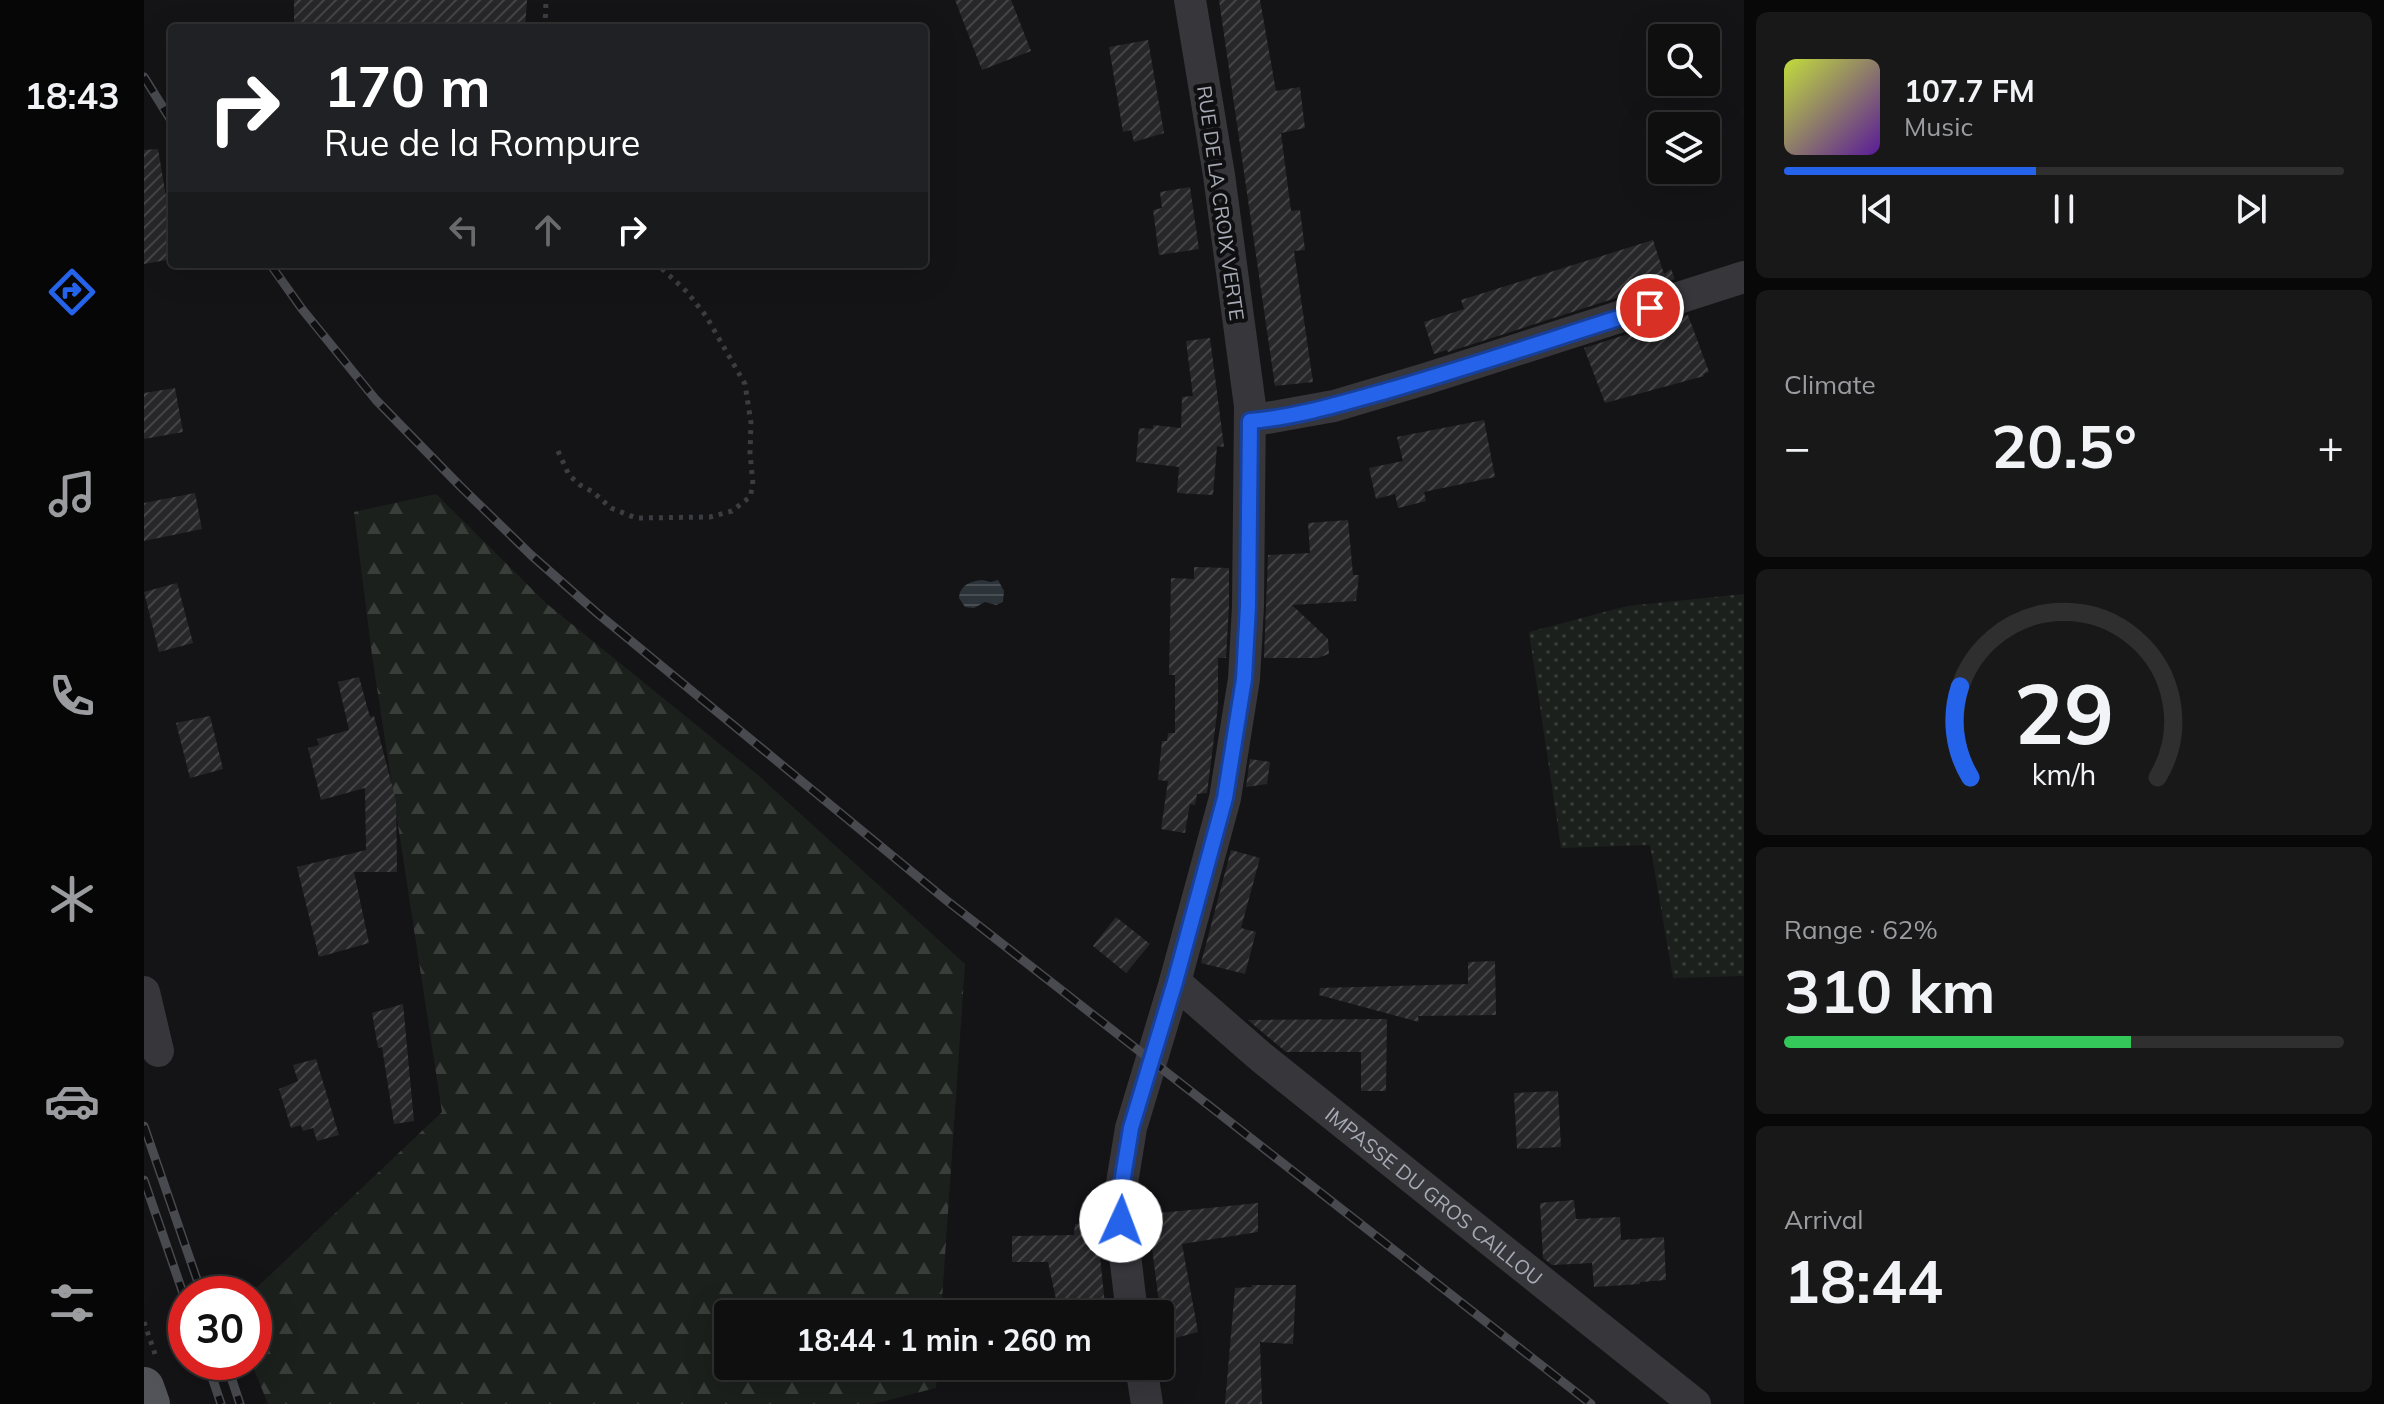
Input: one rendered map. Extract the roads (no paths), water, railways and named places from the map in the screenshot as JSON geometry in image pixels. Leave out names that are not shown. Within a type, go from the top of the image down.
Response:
[{"type":"main road","points":[[144,1387],[150,1404]]},
{"type":"street","name":"RUE DE LA CROIX VERTE","points":[[1130,1300],[1121,1221],[1122,1183],[1131,1128],[1225,798],[1244,679],[1250,413],[1219,175],[1190,0]]},
{"type":"street","points":[[1250,413],[1266,420],[1334,406],[1744,277]]},
{"type":"street","name":"IMPASSE DU GROS CAILLOU","points":[[1175,982],[1261,1057],[1695,1404]]},
{"type":"street","points":[[144,992],[158,1051]]},
{"type":"street","points":[[1143,1380],[1147,1404]]},
{"type":"railway","points":[[144,77],[168,116]]},
{"type":"railway","points":[[273,268],[376,400],[531,555],[597,613],[946,900],[1591,1404]]},
{"type":"railway","points":[[144,1126],[196,1276]]},
{"type":"railway","points":[[144,1180],[177,1276]]},
{"type":"railway","points":[[213,1380],[221,1404]]},
{"type":"railway","points":[[232,1380],[240,1404]]}]
